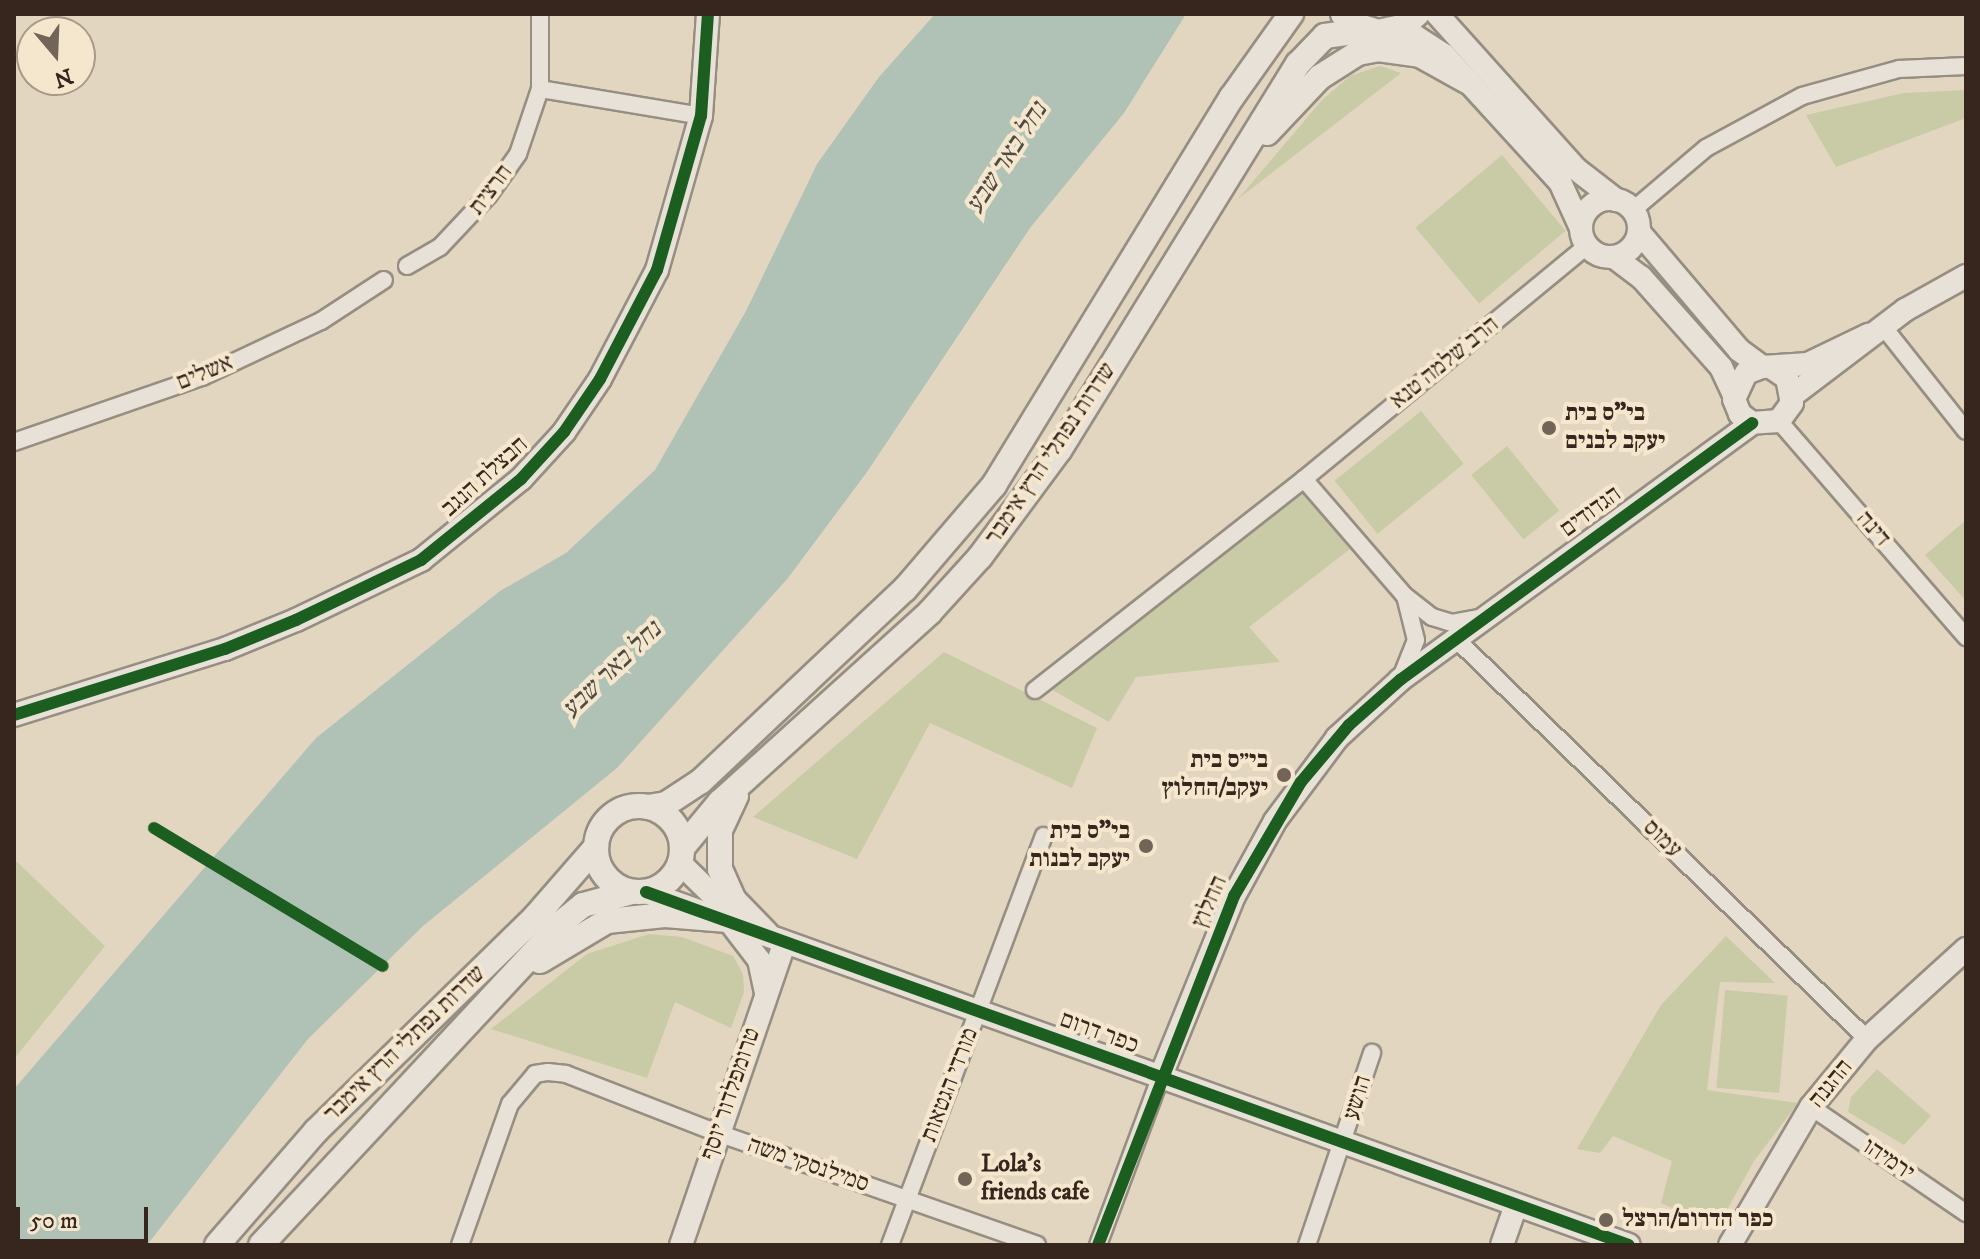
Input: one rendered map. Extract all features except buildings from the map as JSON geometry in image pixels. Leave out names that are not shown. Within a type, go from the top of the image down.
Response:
[{"type":"main road","name":"שדרות נפתלי הרץ אימבר","points":[[648,807],[666,804],[701,781],[905,589],[954,535],[1031,430],[1232,97],[1291,14]]},
{"type":"main road","points":[[1343,14],[1379,31],[1417,14]]},
{"type":"main road","name":"שדרות נפתלי הרץ אימבר","points":[[681,855],[741,784],[929,613],[1022,506],[1216,193],[1311,47],[1325,36],[1379,31]]},
{"type":"main road","points":[[1216,193],[1296,99],[1358,53],[1378,49],[1420,55],[1467,81]]},
{"type":"main road","points":[[741,784],[720,831],[720,869],[734,900],[775,939]]},
{"type":"main road","points":[[633,807],[648,807],[672,821],[681,855],[667,882],[639,892],[610,881],[596,847],[607,820],[633,807]]},
{"type":"main road","name":"שדרות נפתלי הרץ אימבר","points":[[217,1245],[316,1131],[535,917],[596,847]]},
{"type":"main road","name":"שדרות נפתלי הרץ אימבר","points":[[261,1245],[492,995],[583,905],[639,892]]},
{"type":"main road","points":[[492,995],[579,933],[607,921],[665,915],[727,920]]},
{"type":"street","name":"חרצית","points":[[407,266],[440,247],[489,195],[518,154],[540,89],[540,14]]},
{"type":"street","name":"חבצלת הנגב","points":[[14,715],[225,649],[296,620],[421,560],[470,525],[564,432],[636,317],[657,270],[701,116],[708,14]]},
{"type":"street","points":[[1437,14],[1576,169],[1629,214],[1739,350],[1787,378],[1793,395]]},
{"type":"street","points":[[1379,31],[1407,31],[1432,45],[1467,81],[1560,182],[1584,237],[1641,277],[1721,367],[1740,414],[1752,423],[1779,421],[1793,395],[1875,330]]},
{"type":"street","points":[[1629,214],[1706,148],[1802,96],[1899,69],[1966,66]]},
{"type":"street","points":[[540,89],[701,116]]},
{"type":"street","points":[[1584,237],[1592,206],[1629,214]]},
{"type":"street","points":[[1614,257],[1631,248],[1629,214]]},
{"type":"street","name":"הרב שלמה טנא","points":[[1035,690],[1304,479],[1584,237]]},
{"type":"street","points":[[1734,397],[1746,373],[1808,364],[1875,330],[1966,276]]},
{"type":"street","name":"אשלים","points":[[14,442],[202,377],[321,321],[384,280]]},
{"type":"street","points":[[1875,330],[1966,431]]},
{"type":"street","name":"הגדודים","points":[[1703,457],[1722,432],[1734,397]]},
{"type":"street","name":"דינה","points":[[1779,421],[1966,637]]},
{"type":"street","name":"הגדודים","points":[[1456,639],[1752,423]]},
{"type":"street","points":[[1304,479],[1404,595],[1432,617],[1452,623],[1473,621],[1497,607]]},
{"type":"street","points":[[1400,680],[1416,640],[1404,595]]},
{"type":"street","name":"החלוץ","points":[[1098,1245],[1160,1078],[1234,896],[1275,821],[1337,738],[1400,680],[1456,639]]},
{"type":"street","name":"עמוס","points":[[1456,639],[1867,1039]]},
{"type":"street","name":"מורדי הגטאות","points":[[890,1245],[1044,836]]},
{"type":"street","name":"כפר דרום","points":[[681,855],[726,910],[775,939]]},
{"type":"street","name":"כפר דרום","points":[[639,892],[727,920],[977,1013],[1629,1245]]},
{"type":"street","points":[[727,920],[759,960],[766,995]]},
{"type":"street","name":"טרומפלדור יוסף","points":[[681,1245],[715,1132],[766,995],[775,939]]},
{"type":"street","name":"ההגנה","points":[[1730,1245],[1811,1107],[1867,1039],[1966,949]]},
{"type":"street","name":"הושע","points":[[1307,1245],[1344,1144],[1372,1053]]},
{"type":"street","name":"סמילנסקי משה","points":[[460,1245],[510,1104],[535,1074],[566,1074],[715,1132],[1037,1245]]},
{"type":"street","name":"ירמיהו","points":[[1811,1107],[1966,1213]]},
{"type":"street","points":[[1502,1245],[1516,1205]]},
{"type":"green space","points":[[1380,66],[1401,73],[1238,199],[1322,100],[1350,76]]},
{"type":"green space","points":[[1966,90],[1966,118],[1836,167],[1806,115],[1904,93]]},
{"type":"green space","points":[[1502,155],[1566,231],[1479,303],[1415,228]]},
{"type":"green space","points":[[1421,411],[1464,464],[1378,534],[1335,481]]},
{"type":"green space","points":[[1507,446],[1559,511],[1523,539],[1471,475]]},
{"type":"green space","points":[[1303,493],[1350,549],[1249,627],[1280,662],[1136,677],[1109,722],[1049,688]]},
{"type":"green space","points":[[1966,520],[1966,601],[1925,555]]},
{"type":"green space","points":[[944,652],[1097,728],[1072,788],[930,723],[857,859],[753,817]]},
{"type":"green space","points":[[14,859],[105,946],[14,1059]]},
{"type":"green space","points":[[649,934],[682,937],[733,956],[743,974],[744,992],[731,1028],[675,1002],[647,1078],[491,1029],[587,954]]},
{"type":"green space","points":[[1726,936],[1775,983],[1720,982],[1707,1090],[1798,1103],[1754,1161],[1717,1228],[1661,1203],[1672,1161],[1613,1136],[1600,1153],[1577,1149],[1661,1005]]},
{"type":"green space","points":[[1725,990],[1788,995],[1779,1093],[1716,1088]]},
{"type":"green space","points":[[1877,1069],[1931,1116],[1904,1145],[1848,1112],[1851,1097]]},
{"type":"water","name":"נחל באר שבע","points":[[935,14],[1186,14],[1124,113],[1030,228],[867,472],[788,578],[617,768],[423,926],[308,1039],[147,1245],[14,1245],[14,1089],[316,738],[500,591],[566,553],[655,470],[746,311],[817,164],[879,77]]},
{"type":"cycle path","points":[[14,715],[225,649],[296,620],[421,560],[521,479],[564,432],[600,379],[657,270],[701,116],[708,14]]},
{"type":"cycle path","points":[[1098,1245],[1234,896],[1301,782],[1349,725],[1400,680],[1752,423]]},
{"type":"cycle path","points":[[154,828],[383,966]]},
{"type":"cycle path","points":[[646,892],[1629,1245]]},
{"type":"place","name":"בי\"ס בית יעקב לבנים","points":[[1549,428]]},
{"type":"place","name":"בי״ס בית יעקב/החלוץ","points":[[1284,775]]},
{"type":"place","name":"בי\"ס בית יעקב לבנות","points":[[1146,846]]},
{"type":"place","name":"Lola’s friends cafe","points":[[965,1179]]},
{"type":"place","name":"כפר הדרום/הרצל","points":[[1606,1220]]}]
